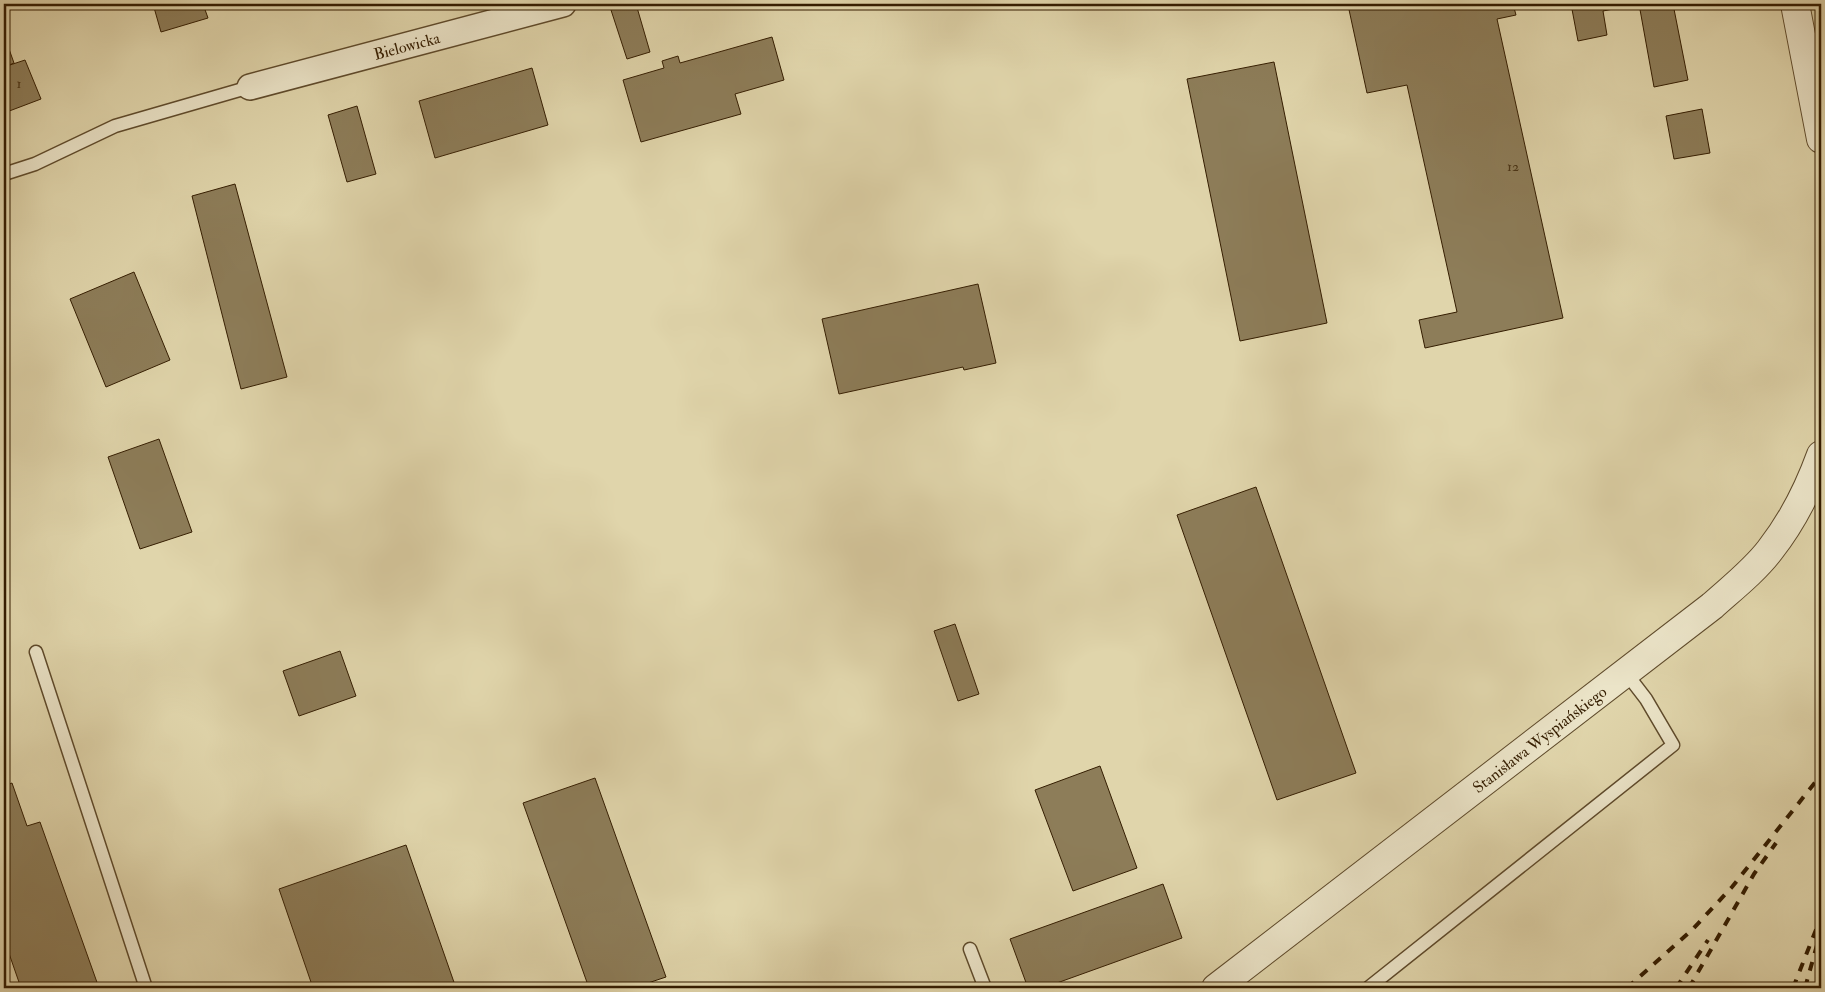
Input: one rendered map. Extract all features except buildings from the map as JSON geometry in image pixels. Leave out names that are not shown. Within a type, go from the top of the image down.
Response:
[{"type":"street","name":"Bielowicka","points":[[250,87],[563,4]]},
{"type":"street","points":[[1795,4],[1814,58],[1821,139]]},
{"type":"street","name":"Stanisława Wyspiańskiego","points":[[1216,988],[1626,673],[1742,580],[1770,549],[1812,478],[1821,455]]},
{"type":"lane","points":[[4,174],[35,164],[115,126],[250,87]]},
{"type":"lane","points":[[36,652],[146,988]]},
{"type":"lane","points":[[1368,988],[1673,746],[1646,699],[1626,673]]},
{"type":"lane","points":[[970,949],[985,988]]},
{"type":"railway","points":[[1627,988],[1692,930],[1732,887],[1821,775]]},
{"type":"railway","points":[[1689,988],[1754,874],[1776,843]]},
{"type":"railway","points":[[1793,988],[1821,917]]},
{"type":"railway","points":[[1676,988],[1708,940]]},
{"type":"railway","points":[[1805,988],[1817,945]]}]
